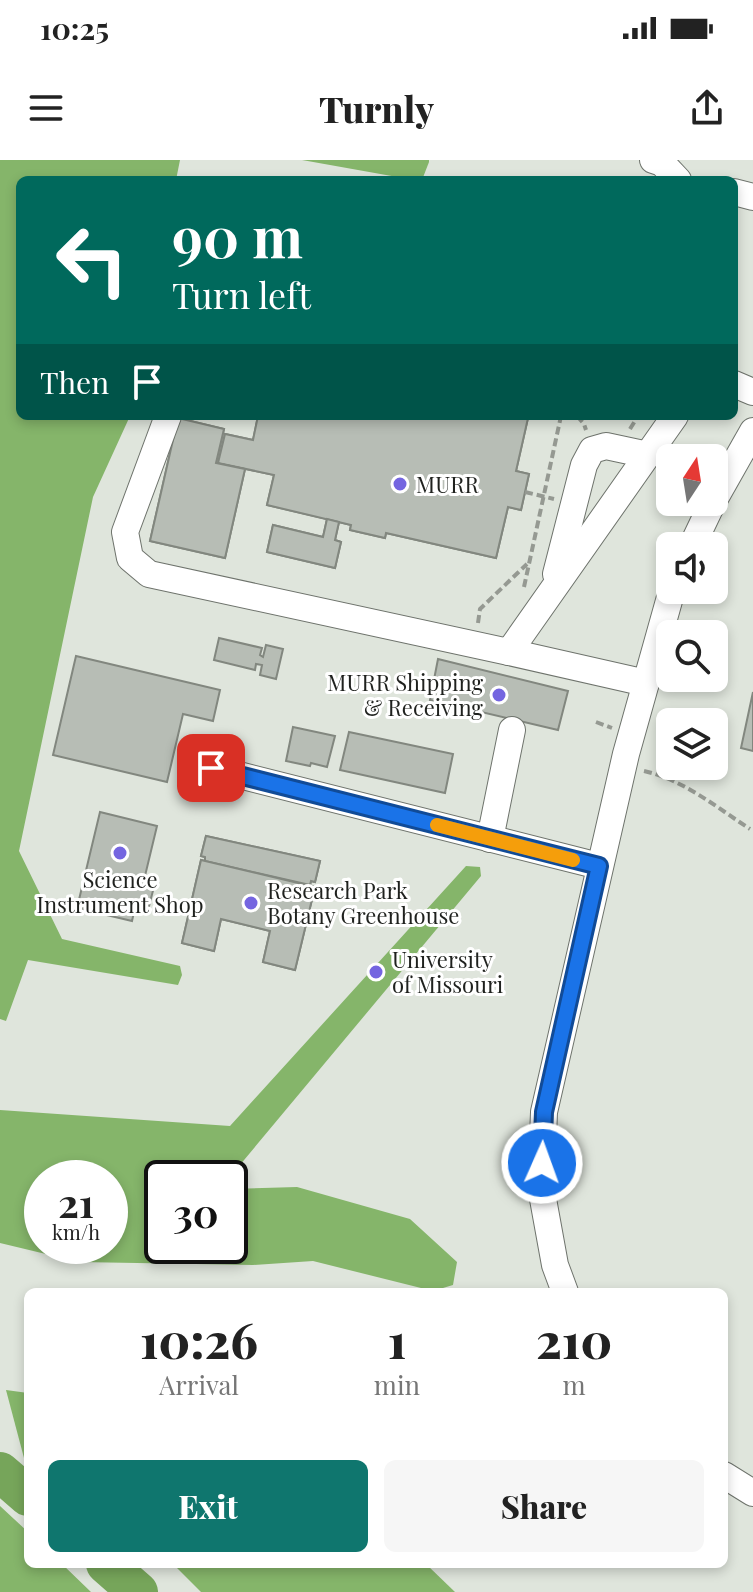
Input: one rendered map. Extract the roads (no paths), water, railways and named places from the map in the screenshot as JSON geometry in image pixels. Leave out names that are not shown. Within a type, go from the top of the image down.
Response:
[{"type":"street","points":[[653,160],[662,163],[674,176]]},
{"type":"street","points":[[167,420],[125,532],[130,558],[149,574],[646,683]]},
{"type":"street","points":[[509,652],[672,420]]},
{"type":"street","points":[[728,475],[753,431]]},
{"type":"street","points":[[551,593],[584,465],[592,450],[606,446],[648,455]]},
{"type":"street","points":[[564,1288],[555,1265],[541,1188],[544,1112],[626,754],[668,604]]},
{"type":"street","points":[[490,839],[512,730]]},
{"type":"street","points":[[211,768],[599,866]]},
{"type":"street","points":[[728,1477],[753,1493]]},
{"type":"waterway","points":[[0,1472],[24,1493]]},
{"type":"waterway","points":[[111,1568],[138,1592]]},
{"type":"place","name":"MURR","points":[[400,484]]},
{"type":"place","name":"MURR Shipping & Receiving","points":[[499,695]]},
{"type":"place","name":"Science Instrument Shop","points":[[120,853]]},
{"type":"place","name":"Research Park Botany Greenhouse","points":[[251,903]]},
{"type":"place","name":"University of Missouri","points":[[376,972]]}]
